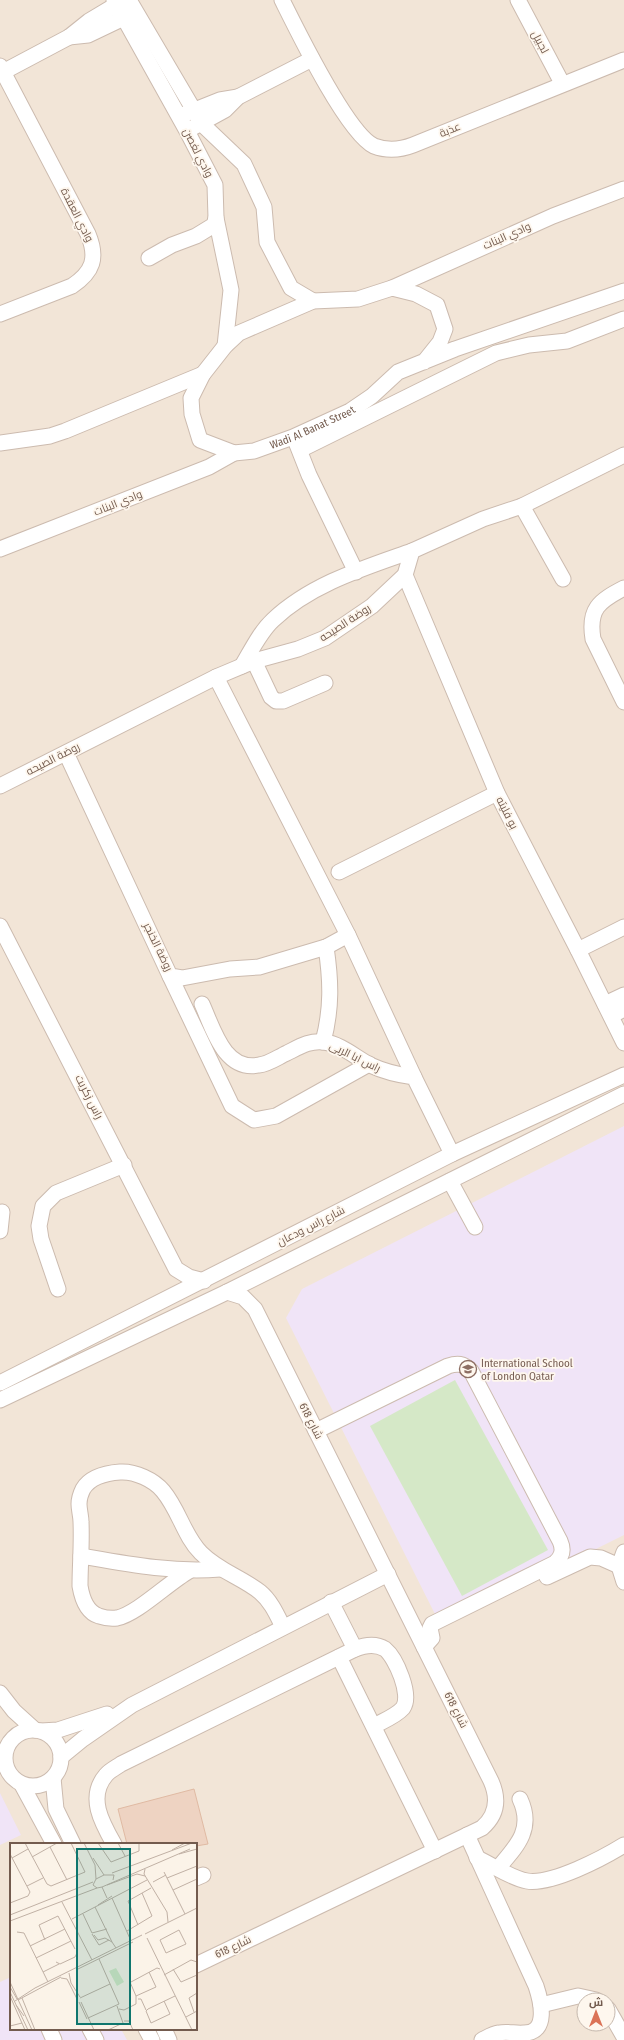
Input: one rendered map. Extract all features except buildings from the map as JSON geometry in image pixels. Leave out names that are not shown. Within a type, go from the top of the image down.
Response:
[{"type":"street","name":"عذبة","points":[[282,0],[312,59],[358,133],[370,143],[383,149],[403,148],[413,145],[562,83],[624,60]]},
{"type":"street","name":"لجبيل","points":[[518,0],[562,83]]},
{"type":"street","name":"وادي العقدة","points":[[0,314],[72,286],[90,270],[94,258],[93,246],[88,234],[2,69],[69,37],[82,26],[124,6]]},
{"type":"street","name":"وادي لغصن","points":[[124,6],[202,124],[244,164],[264,207],[268,242],[271,249],[291,288],[313,302]]},
{"type":"street","name":"وادي لغصن","points":[[124,6],[215,185],[216,218],[231,290],[225,346]]},
{"type":"street","points":[[180,117],[220,100],[238,97],[312,59]]},
{"type":"street","points":[[187,131],[225,110],[238,97]]},
{"type":"street","name":"وادي البنات","points":[[392,288],[552,216],[624,189]]},
{"type":"street","points":[[149,258],[172,245],[206,230],[214,225],[216,218]]},
{"type":"street","points":[[392,288],[416,294],[437,305],[445,328],[440,342],[424,362]]},
{"type":"street","name":"Wadi Al Banat Street","points":[[392,288],[358,299],[313,302],[239,333],[225,346],[203,374],[192,398],[192,414],[195,428],[200,440],[234,453],[254,451],[296,443],[372,396],[398,372],[424,362]]},
{"type":"street","points":[[424,362],[455,349],[624,291]]},
{"type":"street","points":[[356,572],[309,475],[296,443],[496,353],[529,345],[567,341],[624,319]]},
{"type":"street","points":[[0,443],[39,438],[65,431],[203,374]]},
{"type":"street","name":"وادي البنات","points":[[0,549],[209,467],[234,453]]},
{"type":"street","points":[[325,683],[283,701],[276,701],[271,697],[248,664],[272,621],[303,598],[337,579],[412,552],[483,519],[522,506],[624,455]]},
{"type":"street","points":[[522,506],[563,580]]},
{"type":"street","name":"روضة الصيحه","points":[[0,786],[216,677],[248,664],[298,649],[325,638],[372,606],[405,575],[412,552]]},
{"type":"street","name":"بو فليته","points":[[405,575],[496,793],[578,950],[613,1010],[624,1043]]},
{"type":"street","points":[[624,588],[604,600],[596,608],[592,618],[593,640],[624,702]]},
{"type":"street","points":[[216,677],[348,935],[414,1077],[452,1154]]},
{"type":"street","name":"روضة الخنجر","points":[[66,753],[170,976],[182,978],[230,969],[259,967],[326,947],[348,935]]},
{"type":"street","points":[[339,872],[496,793]]},
{"type":"street","name":"راس زكريت","points":[[0,926],[4,946],[124,1165],[176,1269]]},
{"type":"street","points":[[578,950],[624,927]]},
{"type":"street","points":[[323,1042],[330,1007],[330,969],[326,947]]},
{"type":"street","points":[[170,976],[232,1106],[254,1120],[276,1116],[369,1064]]},
{"type":"street","points":[[613,1010],[624,995]]},
{"type":"street","name":"راس ابا الربى","points":[[202,1004],[225,1052],[240,1064],[259,1066],[301,1046],[323,1042],[334,1043],[369,1064],[392,1074],[414,1077]]},
{"type":"street","name":"شارع راس ودعان","points":[[0,1383],[204,1281],[452,1154],[624,1075]]},
{"type":"street","name":"شارع راس ودعان","points":[[0,1400],[227,1292],[624,1094]]},
{"type":"street","points":[[58,1289],[41,1239],[39,1226],[44,1206],[56,1193],[124,1165]]},
{"type":"street","points":[[450,1181],[475,1227]]},
{"type":"street","points":[[0,1231],[2,1212]]},
{"type":"street","points":[[172,1297],[176,1269],[189,1277],[204,1281]]},
{"type":"street","name":"شارع 618","points":[[255,1309],[253,1291],[257,1277]]},
{"type":"street","name":"شارع 618","points":[[197,1965],[435,1852],[482,1828],[493,1817],[496,1805],[494,1788],[428,1641],[388,1574],[255,1309],[243,1297],[227,1292]]},
{"type":"street","points":[[316,1430],[454,1364],[460,1364],[471,1371],[560,1541],[563,1551],[559,1560],[555,1563],[432,1624],[428,1641]]},
{"type":"street","points":[[189,1571],[129,1613],[118,1618],[108,1619],[95,1615],[87,1607],[82,1596],[79,1504],[82,1491],[87,1484],[95,1478],[111,1473],[122,1472],[146,1478],[156,1484],[163,1492],[193,1544],[220,1569],[259,1592],[270,1604],[283,1627]]},
{"type":"street","points":[[81,1556],[189,1571],[220,1569]]},
{"type":"street","points":[[428,1641],[590,1557],[621,1559],[624,1582]]},
{"type":"street","points":[[132,1705],[83,1739],[62,1757],[58,1772],[53,1778],[39,1786],[22,1785],[5,1778],[5,1752],[8,1744],[20,1733],[38,1730],[58,1730],[75,1726],[132,1705],[388,1574]]},
{"type":"street","points":[[331,1602],[355,1649]]},
{"type":"street","points":[[113,1843],[99,1816],[98,1808],[98,1792],[106,1774],[121,1764],[355,1649],[370,1644],[385,1650],[390,1655],[406,1689],[406,1702],[402,1708],[374,1726]]},
{"type":"street","points":[[339,1657],[435,1852]]},
{"type":"street","points":[[0,1693],[14,1711],[57,1743],[62,1757]]},
{"type":"street","points":[[0,1735],[5,1752]]},
{"type":"street","points":[[53,1778],[56,1809],[73,1843]]},
{"type":"street","points":[[22,1785],[53,1843]]},
{"type":"street","points":[[498,1868],[517,1845],[525,1828],[525,1813],[520,1799]]},
{"type":"street","points":[[467,1835],[536,1986],[542,2017],[540,2024],[535,2030],[523,2034],[500,2033],[482,2040]]},
{"type":"street","points":[[477,1858],[526,1881],[544,1881],[585,1865],[624,1845]]},
{"type":"street","points":[[541,2006],[576,1997]]},
{"type":"street","points":[[616,2023],[624,2037]]},
{"type":"street","points":[[49,2030],[54,2040]]},
{"type":"street","points":[[91,2030],[96,2040]]},
{"type":"street","points":[[147,2030],[152,2040]]},
{"type":"street","points":[[164,2030],[169,2040]]},
{"type":"shaded area","points":[[0,0],[624,0],[624,2040],[0,2040]]},
{"type":"shaded area","name":"International School of London Qatar","points":[[624,1126],[624,1535],[441,1626],[286,1318],[302,1289]]},
{"type":"shaded area","points":[[0,1793],[21,1835],[0,1845]]},
{"type":"shaded area","points":[[10,1977],[10,2030],[122,2030],[127,2040],[0,2040],[0,1982]]},
{"type":"green space","points":[[455,1380],[548,1550],[462,1596],[370,1426]]},
{"type":"place","name":"International School of London Qatar","points":[[468,1369]]}]
